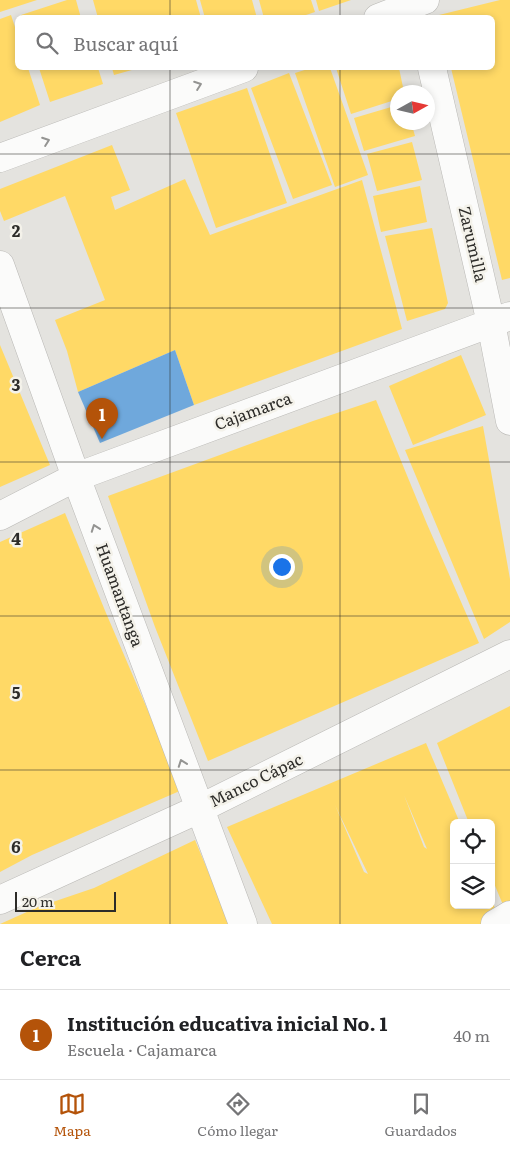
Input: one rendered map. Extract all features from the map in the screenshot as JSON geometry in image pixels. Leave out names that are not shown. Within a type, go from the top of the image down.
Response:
[{"type":"street","points":[[387,15],[419,5]]},
{"type":"street","points":[[0,158],[239,70]]},
{"type":"street","name":"Zarumilla","points":[[433,70],[501,319],[510,421]]},
{"type":"street","name":"Huamantanga","points":[[0,265],[76,477],[243,924]]},
{"type":"street","name":"Cajamarca","points":[[0,516],[76,477],[501,319]]},
{"type":"street","name":"Manco Cápac","points":[[0,900],[199,809],[510,654]]},
{"type":"street","points":[[495,924],[510,915]]},
{"type":"building: Viviendas","points":[[0,0],[37,0],[0,12]]},
{"type":"building: Viviendas","points":[[67,0],[76,0],[80,15],[21,15]]},
{"type":"building: Viviendas","points":[[93,0],[196,0],[200,15],[97,15]]},
{"type":"building: Viviendas","points":[[200,0],[252,0],[256,15],[204,15]]},
{"type":"building: Viviendas","points":[[259,0],[311,0],[315,12],[306,15],[263,15]]},
{"type":"building: Viviendas","points":[[316,0],[351,0],[319,11]]},
{"type":"building: Viviendas","points":[[500,0],[510,0],[510,278],[502,280],[451,70],[495,70],[495,15],[439,15]]},
{"type":"building: Viviendas","points":[[11,15],[15,27],[15,70],[29,70],[40,105],[0,122],[0,19]]},
{"type":"building: Viviendas","points":[[40,70],[99,70],[103,84],[50,102]]},
{"type":"building: Viviendas","points":[[113,70],[132,70],[114,75]]},
{"type":"building: Viviendas","points":[[305,70],[331,70],[368,175],[335,187],[295,73]]},
{"type":"building: Viviendas","points":[[337,70],[399,70],[403,85],[390,85],[390,102],[351,114]]},
{"type":"building: Viviendas","points":[[289,73],[332,185],[293,199],[251,88]]},
{"type":"building: Viviendas","points":[[247,88],[287,203],[216,228],[176,113]]},
{"type":"building: Viviendas","points":[[390,107],[390,130],[413,130],[415,136],[364,151],[354,118]]},
{"type":"building: Viviendas","points":[[412,142],[422,180],[377,191],[367,154]]},
{"type":"building: Viviendas","points":[[112,145],[130,190],[111,197],[115,210],[185,179],[210,235],[362,180],[402,329],[194,405],[175,350],[78,392],[67,351],[55,320],[105,300],[65,196],[4,221],[0,211],[0,189]]},
{"type":"building: Viviendas","points":[[420,186],[427,222],[381,232],[373,196]]},
{"type":"building: Viviendas","points":[[432,228],[448,303],[445,309],[407,321],[385,236]]},
{"type":"building: Viviendas","points":[[0,345],[50,465],[0,487]]},
{"type":"building: Viviendas","points":[[461,355],[486,415],[413,445],[389,386]]},
{"type":"building: Viviendas","points":[[376,400],[479,643],[208,761],[155,627],[108,496]]},
{"type":"building: Viviendas","points":[[483,426],[510,579],[510,622],[484,639],[405,450]]},
{"type":"building: Viviendas","points":[[65,513],[182,790],[32,855],[0,872],[0,542]]},
{"type":"building: Viviendas","points":[[510,706],[510,902],[503,905],[495,886],[495,819],[467,819],[437,743]]},
{"type":"building: Viviendas","points":[[426,743],[458,819],[450,819],[450,909],[495,908],[499,917],[485,924],[272,924],[227,827]],"holes":[[[404,795],[427,849],[424,847]],[[335,805],[368,874],[364,872]]]},
{"type":"building: Viviendas","points":[[195,840],[230,924],[0,924],[38,907],[94,888]]},
{"type":"building: Escuelas","points":[[175,350],[194,405],[100,443],[78,392]]},
{"type":"place","name":"Institución educativa inicial No. 1","points":[[102,439]]}]
